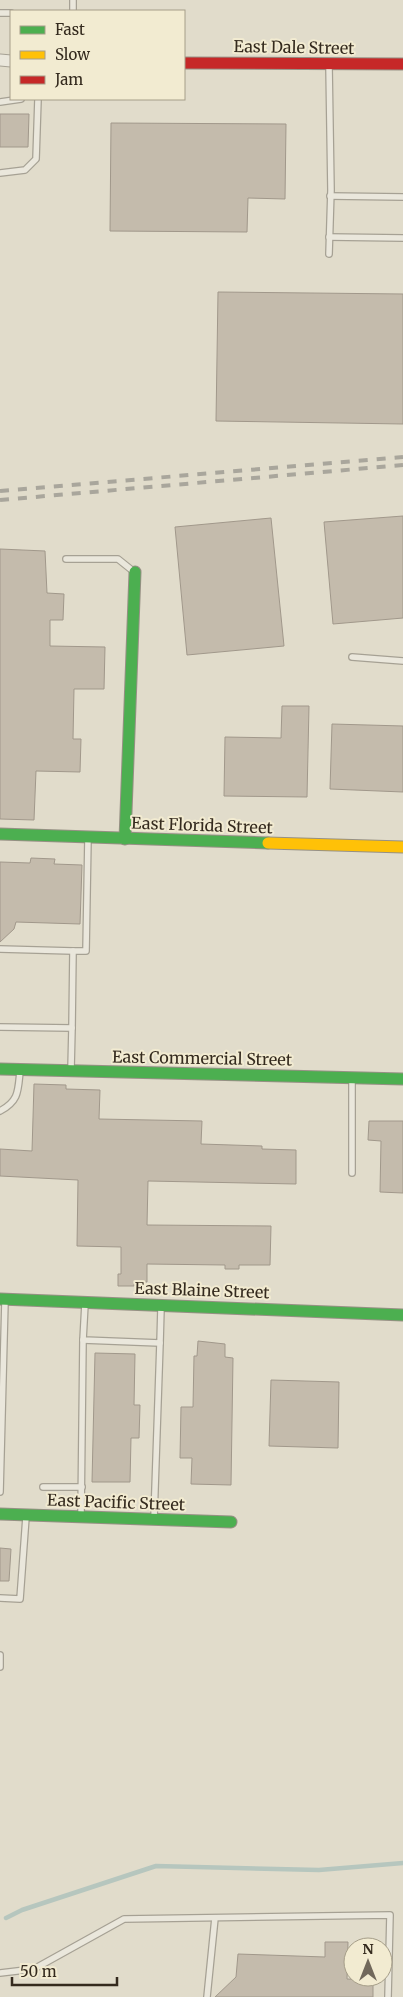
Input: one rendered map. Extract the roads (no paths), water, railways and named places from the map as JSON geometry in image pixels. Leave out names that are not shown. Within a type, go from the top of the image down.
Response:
[{"type":"street","name":"East Dale Street","points":[[185,62],[403,64]]},
{"type":"street","points":[[125,839],[135,572]]},
{"type":"street","name":"East Florida Street","points":[[0,834],[403,848]]},
{"type":"street","name":"East Commercial Street","points":[[0,1069],[403,1079]]},
{"type":"street","name":"East Blaine Street","points":[[3,1299],[403,1315]]},
{"type":"street","name":"East Pacific Street","points":[[0,1514],[231,1522]]},
{"type":"lane","points":[[328,254],[330,64]]},
{"type":"lane","points":[[0,102],[13,100]]},
{"type":"lane","points":[[0,173],[25,170],[36,159],[38,100]]},
{"type":"lane","points":[[330,196],[403,197]]},
{"type":"lane","points":[[329,237],[403,238]]},
{"type":"lane","points":[[66,559],[118,559],[135,572]]},
{"type":"lane","points":[[352,658],[403,660]]},
{"type":"lane","points":[[0,949],[86,951],[88,837]]},
{"type":"lane","points":[[71,1071],[73,951]]},
{"type":"lane","points":[[0,1027],[72,1028]]},
{"type":"lane","points":[[0,1111],[10,1105],[15,1099],[19,1089],[20,1070]]},
{"type":"lane","points":[[352,1078],[352,1173]]},
{"type":"lane","points":[[0,1492],[3,1299]]},
{"type":"lane","points":[[82,1517],[85,1302]]},
{"type":"lane","points":[[154,1520],[162,1305]]},
{"type":"lane","points":[[83,1340],[160,1343]]},
{"type":"lane","points":[[43,1487],[82,1487]]},
{"type":"lane","points":[[0,1598],[20,1599],[26,1515]]},
{"type":"lane","points":[[0,1656],[0,1667]]},
{"type":"lane","points":[[0,1974],[34,1969],[124,1919],[390,1915],[388,1997]]},
{"type":"lane","points":[[208,1997],[215,1918]]},
{"type":"waterway","points":[[6,1918],[22,1910],[156,1866],[319,1870],[403,1863]]},
{"type":"railway","points":[[0,491],[403,457]]},
{"type":"railway","points":[[0,500],[403,465]]}]
